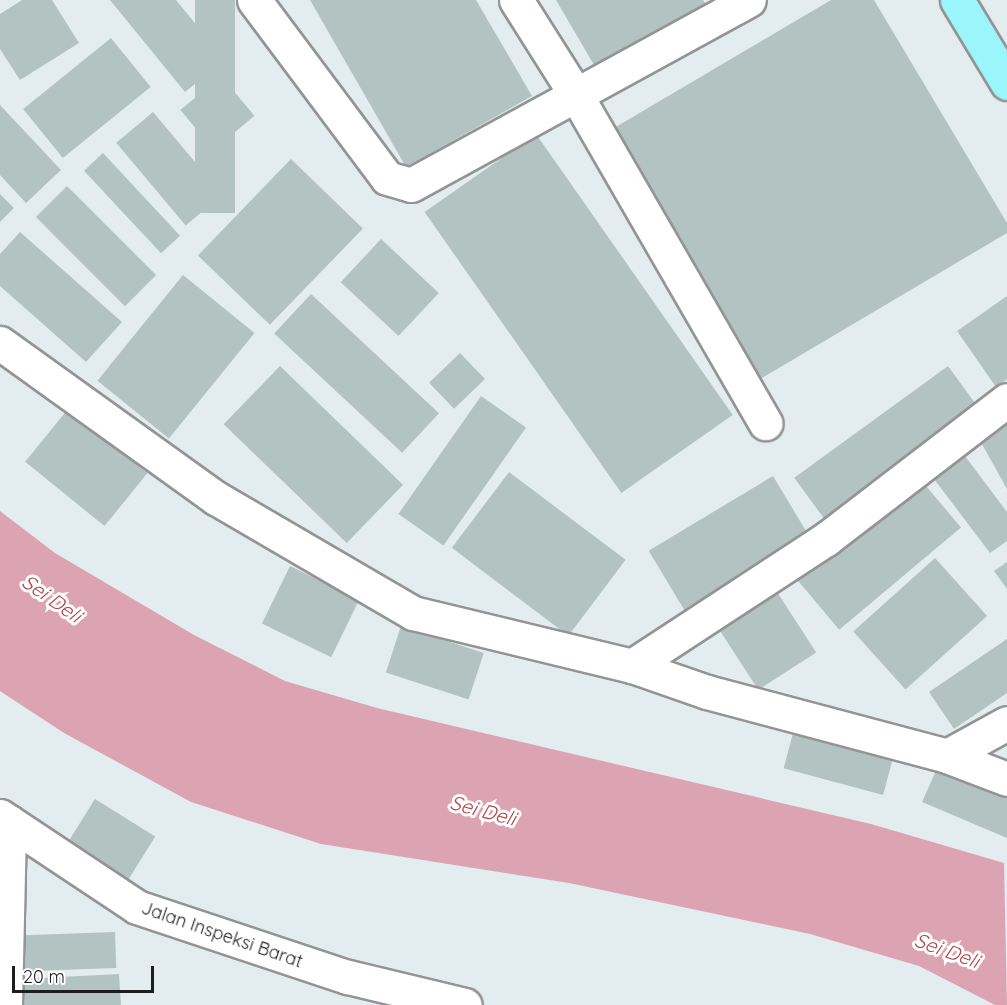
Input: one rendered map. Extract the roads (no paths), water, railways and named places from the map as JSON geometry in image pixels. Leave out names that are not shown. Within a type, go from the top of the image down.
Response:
[{"type":"main road","points":[[957,0],[1007,82]]},
{"type":"street","points":[[254,0],[387,178],[397,184],[411,185],[750,0]]},
{"type":"street","points":[[516,0],[576,95],[765,423]]},
{"type":"street","points":[[0,343],[216,498],[413,613],[632,666],[707,692],[947,756],[1007,779]]},
{"type":"street","points":[[632,666],[826,539],[1007,400]]},
{"type":"street","points":[[947,756],[1007,723]]},
{"type":"street","points":[[5,819],[3,971],[5,1005]]},
{"type":"street","name":"Jalan Inspeksi Barat","points":[[5,819],[137,907],[348,978],[465,1005]]},
{"type":"water","name":"Sei Deli","points":[[0,511],[55,553],[194,635],[285,681],[377,708],[871,824],[1004,863],[1007,1005],[995,1005],[919,966],[810,934],[569,883],[321,844],[191,802],[64,733],[0,691]]}]
